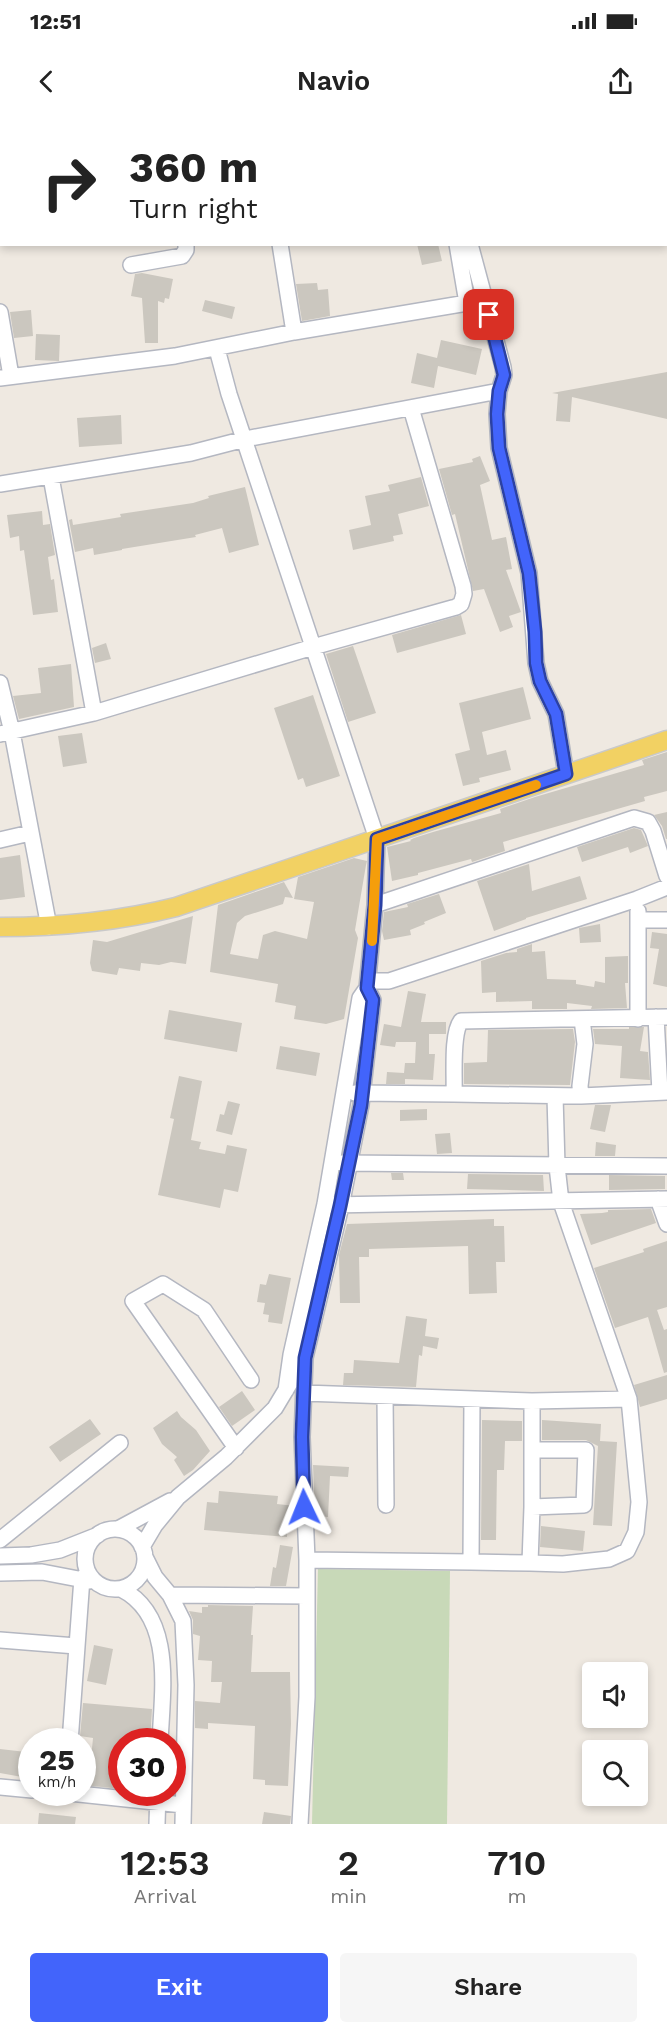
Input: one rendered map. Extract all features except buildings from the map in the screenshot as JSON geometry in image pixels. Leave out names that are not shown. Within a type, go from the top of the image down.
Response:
[{"type":"main road","points":[[0,927],[50,927],[136,917],[176,907],[667,740]]},
{"type":"street","points":[[131,265],[182,256],[186,246]]},
{"type":"street","points":[[280,246],[294,332]]},
{"type":"street","points":[[457,246],[466,303]]},
{"type":"street","points":[[471,246],[503,367],[504,375],[499,391],[497,414],[499,448],[529,573],[536,663],[540,681],[556,714],[566,774]]},
{"type":"street","points":[[0,312],[5,377],[175,356],[294,332],[485,300]]},
{"type":"street","points":[[217,349],[229,394],[377,839],[375,905],[368,984],[373,1000],[362,1093],[350,1163],[333,1205],[291,1355],[286,1390]]},
{"type":"street","points":[[0,484],[191,453],[245,439],[499,391]]},
{"type":"street","points":[[6,733],[94,713],[461,604],[464,599],[463,586],[411,408]]},
{"type":"street","points":[[51,477],[94,713]]},
{"type":"street","points":[[0,683],[6,733],[50,927]]},
{"type":"street","points":[[375,905],[634,818],[648,822],[667,876]]},
{"type":"street","points":[[0,840],[30,833]]},
{"type":"street","points":[[368,984],[389,981],[667,887]]},
{"type":"street","points":[[637,899],[638,1019]]},
{"type":"street","points":[[638,920],[667,920]]},
{"type":"street","points":[[300,1824],[307,1697],[307,1560],[302,1437],[305,1358],[333,1205],[333,1162],[360,998],[368,984]]},
{"type":"street","points":[[346,1093],[454,1095],[581,1096],[663,1092],[662,1017],[461,1021],[458,1024],[456,1037],[454,1095]]},
{"type":"street","points":[[581,1096],[585,1044],[582,1019]]},
{"type":"street","points":[[307,1560],[563,1564],[609,1559],[627,1551],[636,1532],[639,1502],[629,1399],[561,1202],[556,1166],[555,1096]]},
{"type":"street","points":[[333,1162],[667,1166]]},
{"type":"street","points":[[333,1205],[662,1199],[667,1224]]},
{"type":"street","points":[[236,1448],[134,1301],[163,1284],[204,1310],[251,1380]]},
{"type":"street","points":[[0,1573],[42,1572],[82,1578],[109,1588],[131,1585],[144,1568],[144,1552],[155,1525],[178,1497],[236,1448],[275,1408],[305,1358]]},
{"type":"street","points":[[304,1393],[532,1401],[629,1399]]},
{"type":"street","points":[[385,1396],[386,1505]]},
{"type":"street","points":[[471,1562],[472,1399]]},
{"type":"street","points":[[530,1563],[532,1401]]},
{"type":"street","points":[[0,1540],[120,1443]]},
{"type":"street","points":[[532,1450],[586,1450],[584,1505],[532,1507]]},
{"type":"street","points":[[118,1529],[178,1497]]},
{"type":"street","points":[[0,1556],[31,1555],[60,1550],[107,1530],[118,1529],[136,1538],[155,1577],[170,1595],[183,1621],[186,1685],[185,1728]]},
{"type":"street","points":[[98,1535],[90,1543],[86,1554],[86,1565],[90,1576],[98,1584]]},
{"type":"street","points":[[71,1728],[82,1578]]},
{"type":"street","points":[[121,1588],[132,1594],[143,1605],[159,1639],[162,1666],[160,1728]]},
{"type":"street","points":[[170,1595],[307,1596]]},
{"type":"street","points":[[0,1640],[76,1646]]},
{"type":"street","points":[[0,1787],[18,1789]]},
{"type":"street","points":[[157,1824],[158,1806]]},
{"type":"street","points":[[183,1806],[183,1824]]},
{"type":"green space","points":[[318,1569],[450,1571],[447,1824],[312,1824]]},
{"type":"slow traffic","points":[[372,941],[377,839],[536,785]]},
{"type":"route","points":[[304,1507],[302,1437],[305,1358],[361,1105],[373,1000],[367,988],[375,905],[377,839],[566,774],[561,733],[556,714],[540,681],[536,663],[529,573],[499,448],[497,414],[499,391],[504,375],[489,315]]}]
